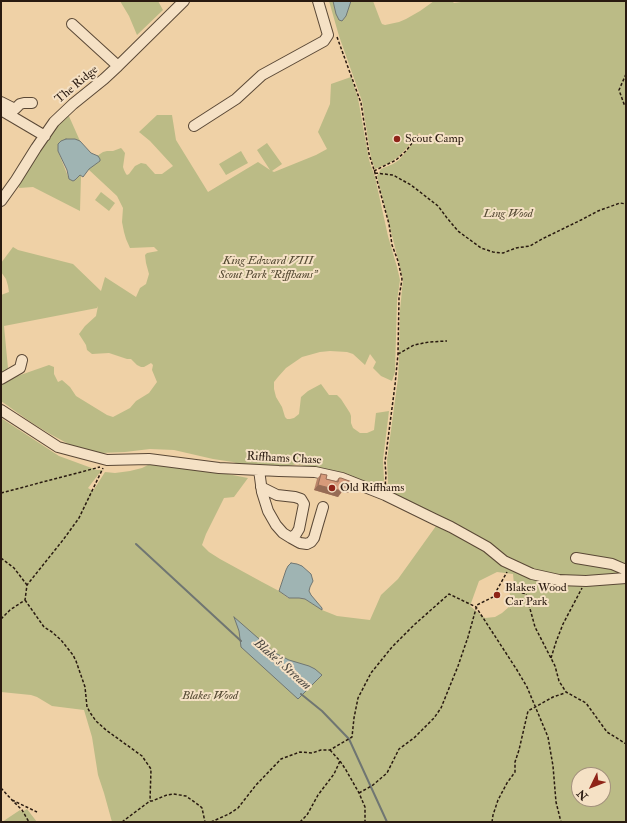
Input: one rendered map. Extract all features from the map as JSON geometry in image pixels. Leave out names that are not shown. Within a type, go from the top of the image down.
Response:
[{"type":"street","name":"The Ridge","points":[[1,201],[54,122],[118,66],[184,1]]},
{"type":"street","points":[[194,126],[236,99],[262,75],[324,41],[328,35],[318,1]]},
{"type":"street","points":[[72,24],[118,66]]},
{"type":"street","points":[[1,102],[15,109],[20,104],[32,103]]},
{"type":"street","points":[[1,110],[44,136]]},
{"type":"street","points":[[1,379],[20,368],[22,360]]},
{"type":"street","name":"Riffhams Chase","points":[[1,410],[58,447],[107,460],[149,459],[219,468],[315,472],[342,478],[385,495],[471,537],[487,547],[504,561],[532,574],[559,580],[586,582],[626,578]]},
{"type":"street","points":[[259,470],[261,487],[268,511],[276,525],[283,533],[291,538],[300,543],[307,544],[311,542],[314,538],[324,507]]},
{"type":"street","points":[[261,487],[277,495],[301,499],[304,504],[299,529],[291,538]]},
{"type":"street","points":[[576,558],[612,564],[626,570]]},
{"type":"path","points":[[335,33],[353,78],[361,103],[369,154],[375,172],[392,245],[398,261],[402,279],[399,298],[398,354],[395,385],[384,462],[386,475],[385,495]]},
{"type":"path","points":[[626,74],[619,90],[626,107]]},
{"type":"path","points":[[375,172],[396,160],[406,151],[419,134]]},
{"type":"path","points":[[375,172],[393,176],[411,185],[438,206],[458,231],[481,248],[492,252],[503,253],[516,248],[530,246],[598,211],[620,203],[626,204]]},
{"type":"path","points":[[398,354],[414,346],[429,342],[448,341]]},
{"type":"path","points":[[1,493],[104,466],[79,518],[27,585],[25,600],[44,627],[61,640],[73,655],[85,687],[87,707],[96,721],[142,756],[151,769],[150,800]]},
{"type":"path","points":[[1,558],[14,568],[27,585]]},
{"type":"path","points":[[359,793],[373,785],[387,773],[400,750],[434,718],[441,708],[458,666],[477,606],[493,597],[505,575],[513,565]]},
{"type":"path","points":[[550,658],[563,624],[586,582]]},
{"type":"path","points":[[511,583],[519,592],[526,594],[535,627],[555,666],[559,681],[566,692],[586,703],[607,732],[626,744]]},
{"type":"path","points":[[212,822],[238,808],[256,785],[281,759],[300,752],[312,753],[321,750],[330,750],[352,738],[358,698],[371,673],[392,647],[449,594],[477,606],[527,687],[548,737],[553,766],[556,802],[561,822]]},
{"type":"path","points":[[1,619],[10,610],[25,600]]},
{"type":"path","points":[[492,822],[498,800],[515,772],[528,711],[553,697],[566,692]]},
{"type":"path","points":[[330,750],[340,761],[359,793],[365,807],[365,822]]},
{"type":"path","points":[[300,822],[307,815],[318,795],[334,774],[340,761]]},
{"type":"path","points":[[1,788],[22,810],[29,822]]},
{"type":"path","points":[[122,822],[150,800],[152,801],[173,794],[186,796],[193,800],[202,808],[205,822]]},
{"type":"path","points":[[11,799],[37,812]]},
{"type":"green space","points":[[120,1],[158,1],[163,10],[137,35],[129,16]]},
{"type":"green space","points":[[329,1],[373,1],[382,24],[385,25],[406,19],[434,1],[452,1],[454,3],[468,1],[626,1],[626,822],[112,822],[98,775],[92,737],[84,710],[52,706],[31,695],[1,692],[1,418],[59,456],[97,470],[104,470],[101,471],[88,488],[93,491],[105,472],[115,473],[130,471],[161,461],[248,478],[234,497],[224,498],[202,545],[209,552],[220,559],[279,591],[288,598],[305,599],[322,610],[337,616],[370,620],[381,595],[398,579],[436,526],[440,518],[423,508],[380,489],[297,464],[280,468],[245,466],[233,462],[174,450],[150,449],[101,453],[74,447],[32,423],[1,401],[1,295],[9,292],[6,279],[1,272],[1,263],[13,247],[18,250],[73,264],[101,291],[105,277],[136,297],[140,288],[146,284],[149,274],[145,255],[147,253],[158,251],[154,247],[130,248],[122,222],[123,208],[117,196],[88,169],[100,161],[97,156],[103,152],[121,148],[125,153],[123,167],[127,175],[135,166],[141,163],[146,164],[155,174],[162,174],[173,166],[150,141],[139,132],[157,115],[172,115],[176,140],[208,192],[258,162],[270,170],[257,150],[267,143],[282,164],[272,171],[274,172],[327,149],[318,132],[330,104],[331,84],[351,77],[358,98],[369,160],[375,177],[388,236],[400,280],[397,301],[395,372],[392,381],[381,376],[373,368],[376,362],[370,354],[365,365],[353,354],[347,352],[320,352],[302,357],[286,368],[274,382],[274,389],[285,417],[290,419],[299,414],[301,397],[308,391],[321,384],[329,395],[337,395],[341,399],[350,413],[353,428],[360,433],[367,433],[374,430],[376,413],[389,411],[383,460],[384,480],[381,487],[386,483],[388,484],[387,460],[398,378],[400,310],[403,279],[377,176],[381,169],[399,160],[421,134],[419,133],[398,157],[375,169],[371,158],[362,101],[339,36]],"holes":[[[98,306],[96,316],[79,334],[86,345],[87,350],[92,354],[109,353],[131,359],[141,367],[151,363],[153,365],[152,370],[157,382],[149,393],[136,401],[130,408],[113,417],[107,415],[76,396],[70,387],[62,380],[58,382],[54,374],[54,367],[49,365],[9,379],[4,326],[97,308]],[[497,572],[513,574],[514,584],[508,589],[511,597],[510,606],[495,617],[485,618],[470,606],[479,581]]]},
{"type":"green space","points":[[68,114],[80,141],[61,141],[58,144],[58,151],[69,179],[73,181],[80,175],[81,176],[80,211],[33,187],[19,188],[20,174],[45,137]]},
{"type":"green space","points":[[241,151],[248,163],[226,175],[219,164]]},
{"type":"green space","points":[[101,192],[115,203],[109,211],[95,200]]},
{"type":"green space","points":[[27,809],[37,822],[2,822],[20,810],[22,812]]},
{"type":"water","points":[[333,1],[351,1],[346,16],[342,21],[339,20],[336,14]]},
{"type":"water","points":[[66,139],[75,139],[80,141],[91,153],[98,156],[100,159],[100,161],[89,169],[83,177],[80,175],[73,181],[69,179],[67,170],[58,151],[58,144]]},
{"type":"water","points":[[291,563],[302,566],[311,574],[313,581],[309,591],[322,610],[305,599],[289,598],[279,591],[286,570]]},
{"type":"water","points":[[234,617],[258,638],[261,640],[266,640],[268,647],[275,653],[289,660],[309,666],[322,675],[298,699],[241,647],[239,631]]},
{"type":"building","points":[[321,474],[327,475],[326,479],[338,482],[339,478],[341,478],[352,482],[353,485],[349,488],[344,486],[342,491],[318,485]]},
{"type":"waterway","name":"Blake's Stream","points":[[136,544],[241,641]]},
{"type":"waterway","name":"Blake's Stream","points":[[301,694],[322,711],[349,739],[387,822]]},
{"type":"place","name":"Scout Camp","points":[[397,139]]},
{"type":"place","name":"Old Riffhams","points":[[332,488]]},
{"type":"place","name":"Blakes Wood Car Park","points":[[497,595]]},
{"type":"park label","name":"Ling Wood","points":[[508,214]]},
{"type":"park label","name":"King Edward VIII Scout Park \"Riffhams\"","points":[[268,268]]},
{"type":"park label","name":"Blakes Wood","points":[[210,696]]}]
